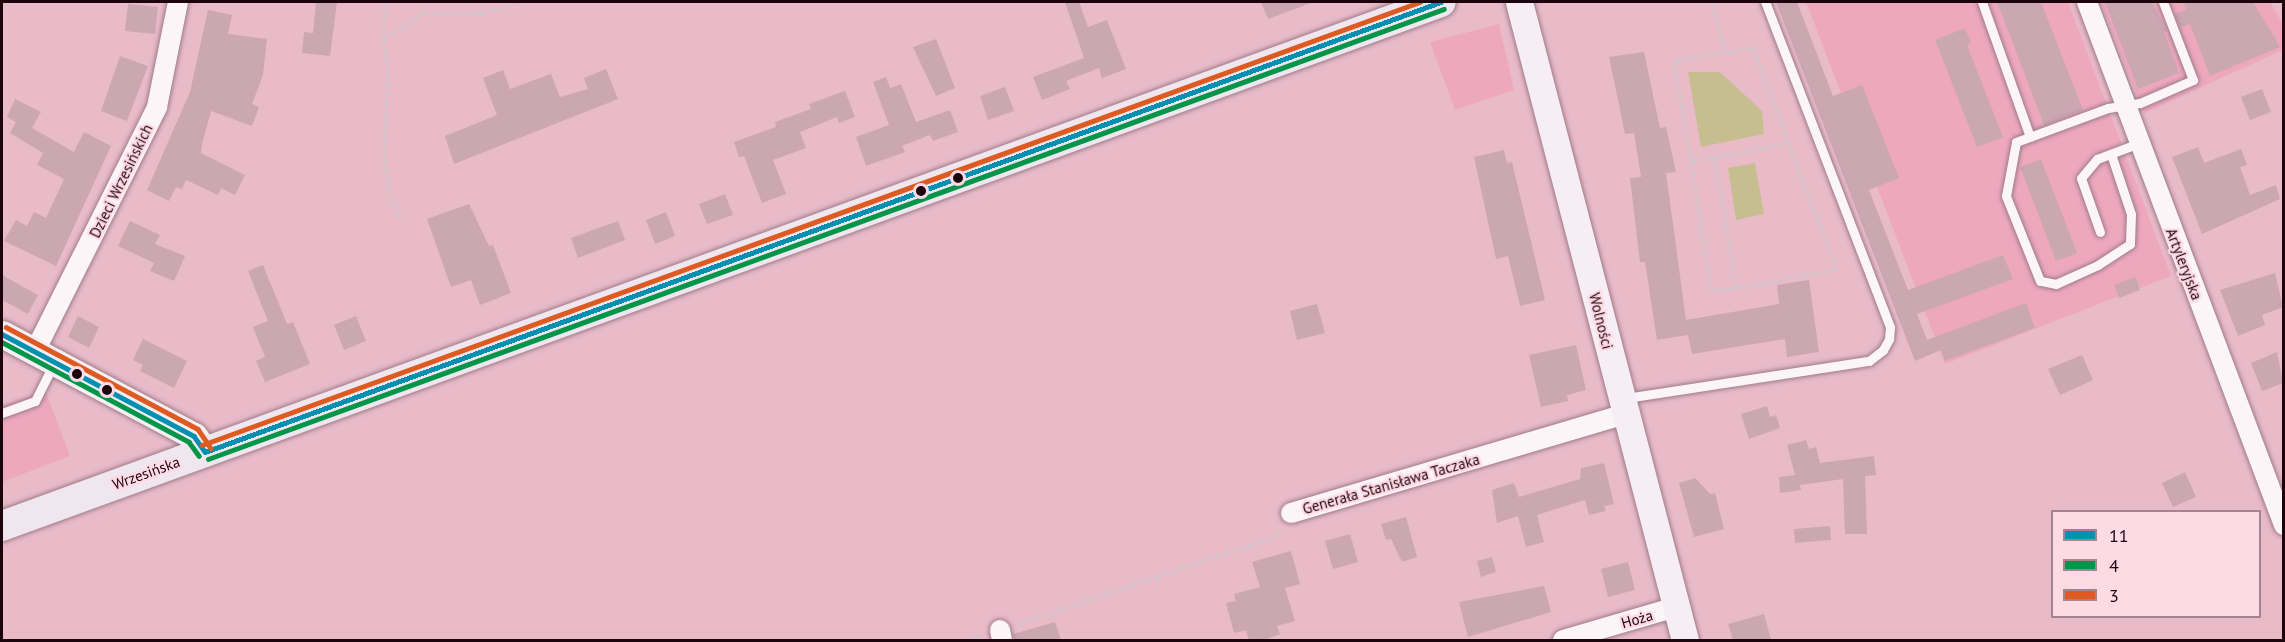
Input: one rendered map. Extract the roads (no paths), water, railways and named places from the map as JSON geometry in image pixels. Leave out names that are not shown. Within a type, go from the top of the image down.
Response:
[{"type":"main road","name":"Wrzesińska","points":[[2,526],[1441,2]]},
{"type":"street","name":"Dzieci Wrzesińskich","points":[[45,357],[157,107],[178,2]]},
{"type":"street","name":"Wolności","points":[[1520,2],[1622,406],[1685,640]]},
{"type":"street","name":"Artyleryjska","points":[[2087,2],[2283,525]]},
{"type":"street","points":[[2,334],[194,436],[205,452]]},
{"type":"street","name":"Generała Stanisława Taczaka","points":[[1291,513],[1622,406]]},
{"type":"street","name":"Hoża","points":[[1563,640],[1676,608]]},
{"type":"lane","points":[[1622,406],[1869,361],[1883,350],[1889,339],[1890,327],[1765,2]]},
{"type":"lane","points":[[1982,2],[2030,137]]},
{"type":"lane","points":[[2111,154],[2131,214],[2130,244],[2098,266],[2056,284],[2040,281],[2006,196],[2016,142],[2108,108],[2125,106],[2193,80],[2163,2]]},
{"type":"lane","points":[[2100,232],[2081,178],[2097,159],[2139,143]]},
{"type":"lane","points":[[2,413],[35,400],[45,357]]}]
